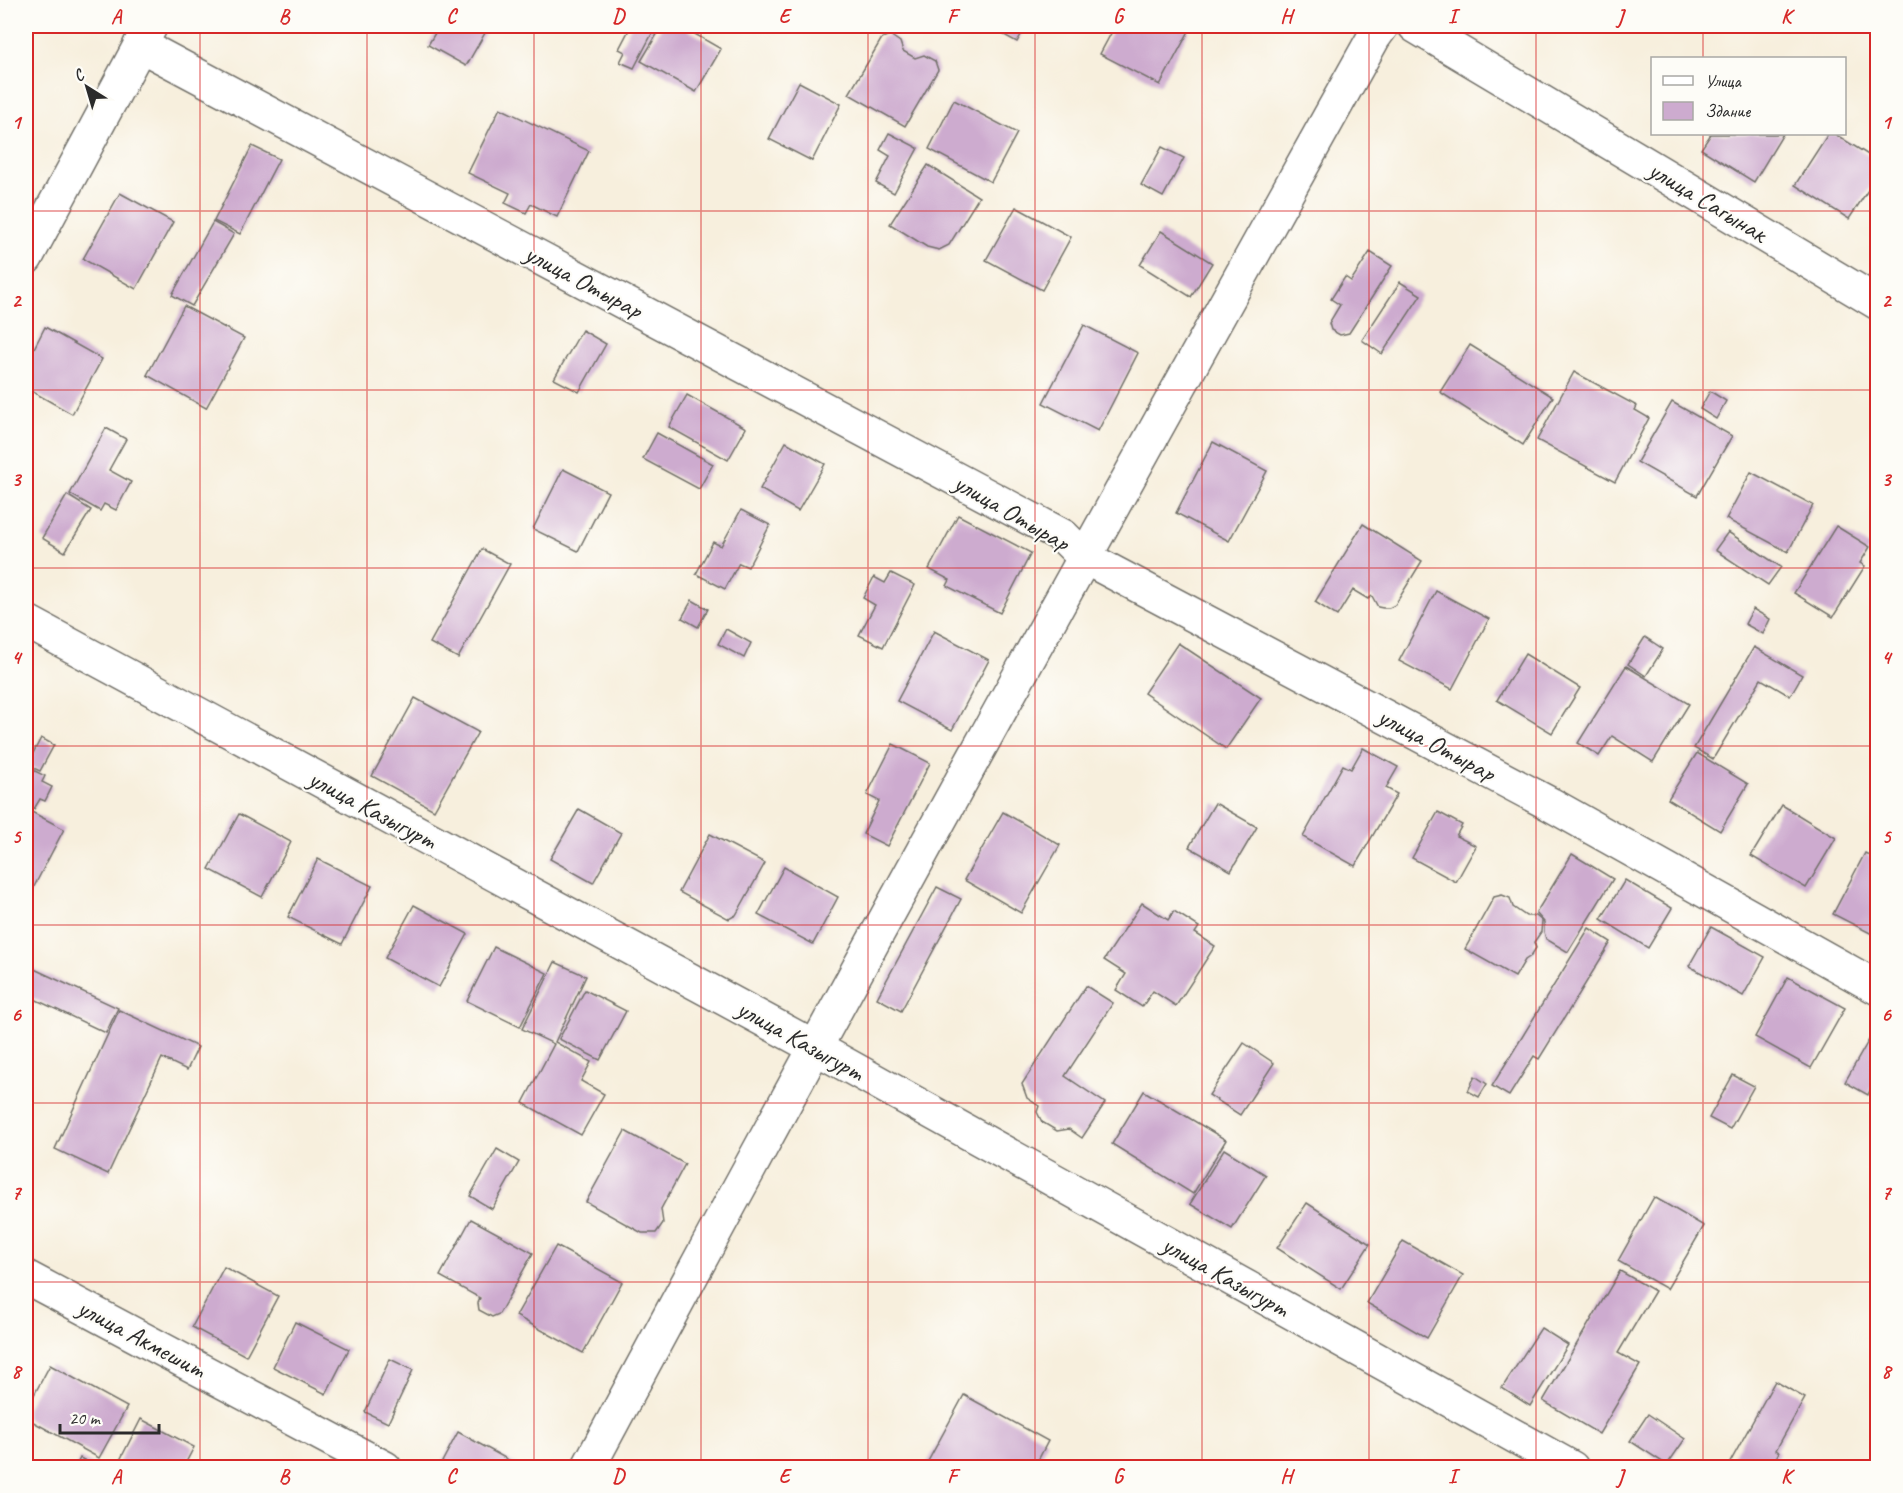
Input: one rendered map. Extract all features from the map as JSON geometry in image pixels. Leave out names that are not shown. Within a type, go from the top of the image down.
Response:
[{"type":"street","name":"улица Сагынак","points":[[1415,26],[1878,303]]},
{"type":"street","points":[[588,1467],[1370,29]]},
{"type":"street","points":[[26,258],[146,35]]},
{"type":"street","name":"улица Отырар","points":[[146,35],[1063,536],[1084,557],[1550,804],[1878,988]]},
{"type":"street","name":"улица Казыгурт","points":[[26,621],[816,1048],[1572,1467]]},
{"type":"street","name":"улица Акмешит","points":[[26,1277],[385,1467]]},
{"type":"building","points":[[439,26],[489,26],[466,66],[428,45]]},
{"type":"building","points":[[631,26],[656,26],[634,68],[620,62],[625,52],[619,49]]},
{"type":"building","points":[[662,26],[681,26],[721,49],[696,92],[641,61]]},
{"type":"building","points":[[995,26],[1026,26],[1017,42],[993,29]]},
{"type":"building","points":[[1115,26],[1178,26],[1189,31],[1160,85],[1100,54]]},
{"type":"building","points":[[890,35],[900,42],[903,51],[915,58],[924,55],[935,61],[938,70],[905,126],[849,94],[882,38]]},
{"type":"building","points":[[799,82],[841,104],[812,161],[769,139]]},
{"type":"building","points":[[954,100],[1017,133],[991,182],[929,149]]},
{"type":"building","points":[[500,108],[589,151],[557,217],[531,204],[526,213],[505,203],[510,193],[468,173]]},
{"type":"building","points":[[889,133],[918,148],[894,193],[876,183],[890,156],[880,150]]},
{"type":"building","points":[[1710,135],[1782,135],[1754,182],[1701,149]]},
{"type":"building","points":[[1827,135],[1837,135],[1878,161],[1878,175],[1849,219],[1795,185]]},
{"type":"building","points":[[252,146],[279,159],[240,234],[214,221]]},
{"type":"building","points":[[1162,147],[1184,158],[1163,197],[1141,185]]},
{"type":"building","points":[[928,165],[979,197],[949,245],[939,250],[927,247],[890,224]]},
{"type":"building","points":[[120,193],[173,222],[136,289],[83,259]]},
{"type":"building","points":[[1016,207],[1071,237],[1042,290],[986,260]]},
{"type":"building","points":[[213,222],[234,234],[192,306],[172,295]]},
{"type":"building","points":[[1161,231],[1212,263],[1191,297],[1140,265]]},
{"type":"building","points":[[1370,252],[1392,266],[1349,333],[1340,335],[1331,330],[1329,323],[1340,305],[1331,299],[1345,277],[1351,281]]},
{"type":"building","points":[[1400,282],[1421,295],[1382,354],[1362,340]]},
{"type":"building","points":[[184,306],[244,338],[206,408],[147,375]]},
{"type":"building","points":[[1084,325],[1138,353],[1098,431],[1043,403]]},
{"type":"building","points":[[45,327],[102,359],[72,414],[26,388],[26,364]]},
{"type":"building","points":[[582,330],[606,344],[579,392],[554,379]]},
{"type":"building","points":[[1470,345],[1553,397],[1523,445],[1440,392]]},
{"type":"building","points":[[1574,372],[1637,406],[1635,410],[1649,418],[1615,482],[1537,440]]},
{"type":"building","points":[[1710,391],[1726,401],[1716,419],[1700,409]]},
{"type":"building","points":[[687,395],[746,428],[728,460],[669,427]]},
{"type":"building","points":[[1672,402],[1732,436],[1697,496],[1637,462]]},
{"type":"building","points":[[106,428],[126,439],[109,470],[131,482],[116,510],[104,504],[100,511],[70,494]]},
{"type":"building","points":[[657,433],[713,464],[699,489],[643,459]]},
{"type":"building","points":[[786,442],[825,464],[798,511],[760,489]]},
{"type":"building","points":[[1213,442],[1267,471],[1229,541],[1176,513]]},
{"type":"building","points":[[563,469],[608,492],[578,551],[533,529]]},
{"type":"building","points":[[1751,472],[1813,505],[1788,552],[1726,519]]},
{"type":"building","points":[[67,495],[91,510],[65,552],[42,538]]},
{"type":"building","points":[[741,510],[770,525],[748,567],[739,563],[725,589],[696,574],[713,542],[721,546]]},
{"type":"building","points":[[958,515],[1031,553],[1000,613],[947,586],[950,580],[929,569]]},
{"type":"building","points":[[1363,524],[1422,561],[1395,605],[1389,608],[1378,607],[1372,596],[1368,599],[1353,590],[1337,616],[1315,602]]},
{"type":"building","points":[[1836,526],[1870,547],[1860,563],[1865,566],[1833,617],[1794,593]]},
{"type":"building","points":[[1728,532],[1781,567],[1768,585],[1715,550]]},
{"type":"building","points":[[482,549],[510,564],[458,658],[430,643]]},
{"type":"building","points":[[891,573],[915,585],[883,647],[859,635],[875,605],[863,598],[874,577],[885,583]]},
{"type":"building","points":[[1436,591],[1489,619],[1452,689],[1399,661]]},
{"type":"building","points":[[692,600],[708,609],[698,627],[682,618]]},
{"type":"building","points":[[1753,609],[1770,619],[1763,634],[1745,624]]},
{"type":"building","points":[[726,629],[751,643],[744,658],[718,644]]},
{"type":"building","points":[[934,631],[989,660],[952,730],[897,701]]},
{"type":"building","points":[[1645,637],[1663,649],[1646,676],[1628,664]]},
{"type":"building","points":[[1178,643],[1261,698],[1226,749],[1144,693]]},
{"type":"building","points":[[1754,647],[1802,675],[1790,696],[1761,679],[1713,759],[1694,748]]},
{"type":"building","points":[[1525,654],[1580,688],[1552,733],[1497,700]]},
{"type":"building","points":[[1626,666],[1689,704],[1653,762],[1612,736],[1599,756],[1578,743]]},
{"type":"building","points":[[415,698],[478,732],[434,810],[372,776]]},
{"type":"building","points":[[41,738],[54,745],[40,771],[27,765]]},
{"type":"building","points":[[893,744],[930,763],[887,846],[863,834],[879,801],[867,795]]},
{"type":"building","points":[[1363,748],[1398,767],[1386,788],[1397,794],[1355,866],[1303,837],[1343,765],[1351,769]]},
{"type":"building","points":[[1697,753],[1748,784],[1720,831],[1668,799]]},
{"type":"building","points":[[27,767],[45,776],[42,782],[52,787],[45,801],[40,799],[34,809],[26,804]]},
{"type":"building","points":[[1215,803],[1257,827],[1231,871],[1189,847]]},
{"type":"building","points":[[1782,805],[1836,838],[1806,888],[1751,856]]},
{"type":"building","points":[[26,809],[64,829],[26,902]]},
{"type":"building","points":[[579,809],[621,833],[593,883],[550,859]]},
{"type":"building","points":[[1003,812],[1060,845],[1021,913],[964,880]]},
{"type":"building","points":[[1438,812],[1462,825],[1456,836],[1476,846],[1456,882],[1412,858]]},
{"type":"building","points":[[239,814],[291,842],[262,897],[209,869]]},
{"type":"building","points":[[710,834],[765,863],[736,915],[729,919],[679,892]]},
{"type":"building","points":[[1865,853],[1878,860],[1878,937],[1833,914]]},
{"type":"building","points":[[1572,854],[1613,879],[1568,952],[1546,939],[1544,922],[1536,913]]},
{"type":"building","points":[[318,859],[372,886],[342,944],[288,917]]},
{"type":"building","points":[[784,867],[838,897],[813,944],[758,915]]},
{"type":"building","points":[[1625,880],[1672,908],[1648,948],[1601,919]]},
{"type":"building","points":[[937,887],[961,899],[901,1011],[877,998]]},
{"type":"building","points":[[1502,895],[1510,898],[1513,907],[1526,916],[1536,916],[1542,921],[1541,932],[1534,942],[1536,948],[1525,960],[1515,977],[1465,949],[1494,897]]},
{"type":"building","points":[[1142,903],[1168,920],[1174,911],[1199,927],[1195,933],[1215,946],[1176,1006],[1153,991],[1142,1007],[1116,990],[1126,974],[1104,960]]},
{"type":"building","points":[[414,905],[468,934],[439,987],[385,958]]},
{"type":"building","points":[[1711,927],[1765,957],[1743,996],[1689,966]]},
{"type":"building","points":[[1589,928],[1611,942],[1539,1059],[1534,1056],[1509,1096],[1492,1086]]},
{"type":"building","points":[[494,947],[547,973],[520,1027],[467,1001]]},
{"type":"building","points":[[555,962],[586,976],[555,1042],[591,1062],[581,1081],[604,1094],[581,1135],[523,1103],[554,1044],[522,1029]]},
{"type":"building","points":[[32,968],[118,1008],[106,1033],[26,995],[26,983]]},
{"type":"building","points":[[1788,977],[1845,1008],[1811,1068],[1755,1037]]},
{"type":"building","points":[[1086,986],[1113,1003],[1065,1076],[1105,1103],[1082,1138],[1069,1129],[1057,1131],[1042,1122],[1037,1112],[1039,1106],[1027,1098],[1022,1084]]},
{"type":"building","points":[[585,990],[626,1011],[600,1060],[559,1039]]},
{"type":"building","points":[[119,1010],[198,1047],[187,1070],[162,1058],[108,1174],[55,1149]]},
{"type":"building","points":[[1878,1024],[1878,1092],[1871,1088],[1868,1095],[1845,1082]]},
{"type":"building","points":[[1244,1043],[1274,1063],[1240,1115],[1209,1095]]},
{"type":"building","points":[[1733,1075],[1754,1086],[1730,1129],[1709,1118]]},
{"type":"building","points":[[1475,1076],[1487,1084],[1479,1097],[1468,1091]]},
{"type":"building","points":[[1144,1091],[1226,1140],[1193,1194],[1112,1144]]},
{"type":"building","points":[[625,1131],[685,1164],[661,1209],[663,1223],[656,1233],[642,1233],[586,1202]]},
{"type":"building","points":[[497,1149],[519,1162],[492,1209],[470,1196]]},
{"type":"building","points":[[1224,1149],[1266,1175],[1232,1229],[1190,1204]]},
{"type":"building","points":[[1654,1197],[1704,1226],[1667,1289],[1618,1261]]},
{"type":"building","points":[[1307,1203],[1370,1244],[1341,1289],[1277,1248]]},
{"type":"building","points":[[471,1219],[533,1253],[499,1314],[492,1317],[479,1310],[480,1298],[440,1276]]},
{"type":"building","points":[[1403,1241],[1463,1275],[1427,1338],[1367,1303]]},
{"type":"building","points":[[556,1246],[622,1282],[583,1353],[516,1316]]},
{"type":"building","points":[[224,1267],[278,1296],[246,1356],[192,1327]]},
{"type":"building","points":[[1620,1271],[1655,1291],[1618,1353],[1640,1365],[1599,1434],[1543,1401]]},
{"type":"building","points":[[295,1322],[349,1349],[326,1394],[273,1367]]},
{"type":"building","points":[[1541,1328],[1568,1345],[1530,1406],[1502,1388]]},
{"type":"building","points":[[390,1359],[413,1370],[388,1423],[365,1412]]},
{"type":"building","points":[[50,1365],[127,1407],[99,1458],[26,1418],[26,1410]]},
{"type":"building","points":[[1775,1381],[1805,1398],[1776,1450],[1779,1452],[1773,1464],[1780,1468],[1727,1468]]},
{"type":"building","points":[[964,1395],[1048,1441],[1034,1468],[930,1468],[926,1465]]},
{"type":"building","points":[[1648,1414],[1685,1439],[1667,1465],[1630,1441]]},
{"type":"building","points":[[141,1419],[194,1447],[183,1468],[116,1468]]},
{"type":"building","points":[[458,1432],[523,1468],[451,1468],[442,1462]]},
{"type":"building","points":[[80,1458],[99,1468],[75,1468]]}]
